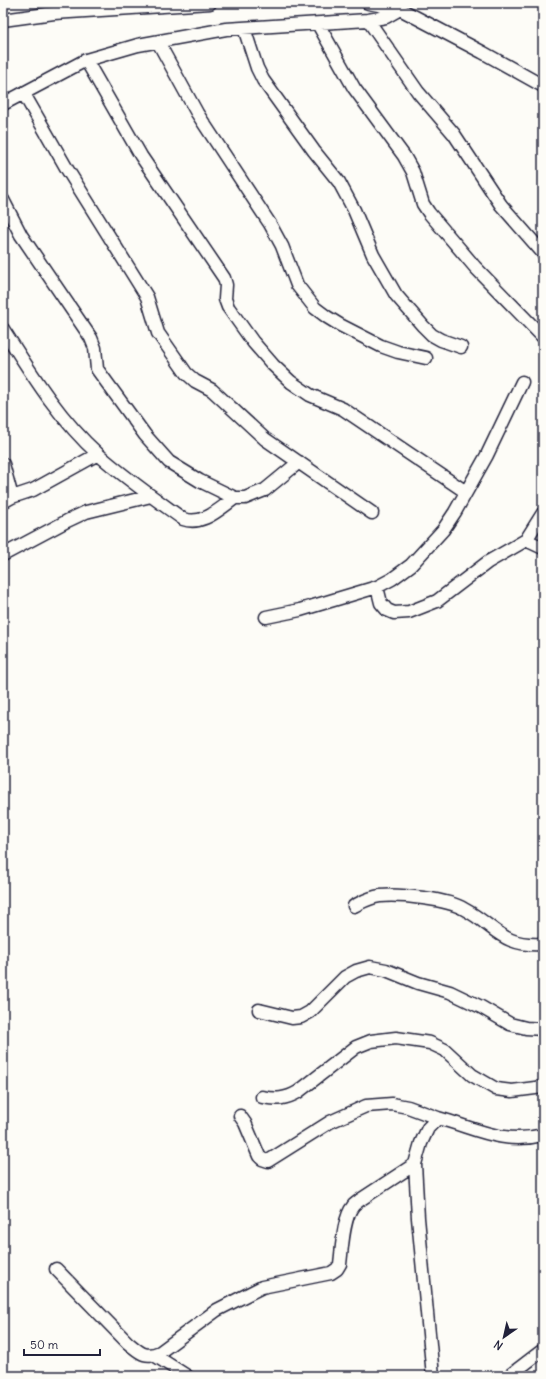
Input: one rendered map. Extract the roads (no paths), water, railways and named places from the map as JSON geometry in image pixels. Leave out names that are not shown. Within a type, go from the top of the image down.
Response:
[{"type":"street","points":[[3,20],[54,14],[210,3]]},
{"type":"street","points":[[368,3],[400,9],[543,86]]},
{"type":"street","points":[[3,104],[86,60],[138,45],[226,29],[368,20],[386,17],[400,9]]},
{"type":"street","points":[[368,20],[418,92],[454,134],[502,205],[543,253]]},
{"type":"street","points":[[318,24],[354,88],[404,156],[413,172],[424,204],[429,213],[475,267],[543,337]]},
{"type":"street","points":[[244,28],[257,68],[263,80],[314,151],[339,182],[354,210],[373,255],[396,295],[432,335],[461,347]]},
{"type":"street","points":[[158,42],[197,113],[270,224],[282,246],[297,285],[315,308],[340,325],[381,346],[398,352],[426,358]]},
{"type":"street","points":[[86,60],[141,156],[224,278],[226,285],[225,299],[228,307],[253,342],[272,365],[291,382],[310,395],[343,409],[466,492]]},
{"type":"street","points":[[24,94],[67,169],[147,297],[158,333],[186,373],[212,390],[265,439],[372,513]]},
{"type":"street","points":[[3,200],[21,235],[90,338],[95,348],[97,369],[145,435],[169,462],[200,481],[235,498],[245,498],[265,490],[299,462]]},
{"type":"street","points":[[3,329],[32,375],[71,426],[98,454],[151,496],[183,519],[195,521],[205,519],[235,498]]},
{"type":"street","points":[[266,617],[300,610],[377,587],[392,579],[411,565],[444,530],[456,512],[487,455],[522,382]]},
{"type":"street","points":[[3,464],[7,500],[33,490],[98,454]]},
{"type":"street","points":[[3,555],[66,521],[86,512],[151,496]]},
{"type":"street","points":[[377,587],[381,603],[387,610],[394,613],[409,612],[437,601],[488,562],[526,540],[543,513]]},
{"type":"street","points":[[526,540],[543,548]]},
{"type":"street","points":[[354,906],[368,899],[379,896],[433,900],[463,908],[479,917],[497,933],[511,941],[522,944],[543,944]]},
{"type":"street","points":[[259,1010],[292,1018],[301,1017],[310,1012],[345,977],[356,971],[370,968],[386,970],[418,983],[450,992],[481,1007],[510,1024],[526,1028],[543,1028]]},
{"type":"street","points":[[262,1097],[274,1099],[290,1097],[356,1047],[371,1041],[396,1038],[430,1043],[444,1050],[472,1075],[496,1089],[512,1091],[543,1087]]},
{"type":"street","points":[[240,1116],[245,1123],[259,1156],[268,1161],[330,1122],[366,1106],[392,1104],[408,1107],[476,1131],[514,1139],[543,1135]]},
{"type":"street","points":[[433,1376],[418,1218],[415,1164],[421,1143],[428,1128],[438,1118]]},
{"type":"street","points":[[56,1269],[128,1343],[146,1356],[154,1355],[217,1310],[262,1287],[331,1273],[337,1269],[340,1264],[346,1225],[352,1206],[415,1164]]},
{"type":"street","points":[[509,1376],[543,1350]]},
{"type":"street","points":[[154,1355],[187,1376]]}]
